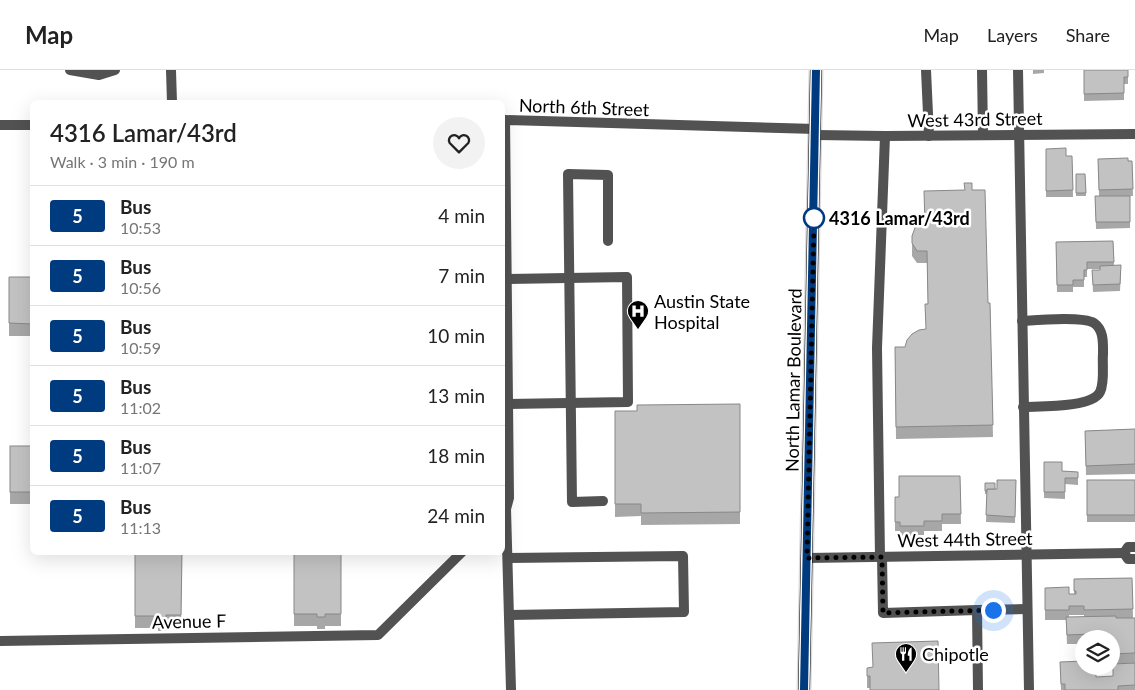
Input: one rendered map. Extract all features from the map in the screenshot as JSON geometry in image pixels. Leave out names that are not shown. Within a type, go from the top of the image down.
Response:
[{"type":"main road","name":"North Lamar Boulevard","points":[[804,690],[816,70]]},
{"type":"street","points":[[70,70],[99,75],[115,70]]},
{"type":"street","points":[[171,70],[172,100]]},
{"type":"street","points":[[926,70],[929,136]]},
{"type":"street","points":[[982,70],[983,134]]},
{"type":"street","points":[[1018,70],[1029,690]]},
{"type":"street","name":"North 6th Street","points":[[505,120],[816,132]]},
{"type":"street","points":[[0,125],[30,125]]},
{"type":"street","name":"West 43rd Street","points":[[816,132],[885,136],[1135,134]]},
{"type":"street","points":[[885,136],[877,348],[883,613],[1027,609]]},
{"type":"street","points":[[603,501],[572,502],[568,174],[608,175],[608,241]]},
{"type":"street","name":"North 6th Street","points":[[505,200],[505,352],[508,404],[505,420],[509,498],[505,508]]},
{"type":"street","points":[[506,279],[627,277],[628,402],[508,404]]},
{"type":"street","points":[[1022,321],[1083,320],[1094,323],[1100,330],[1103,339],[1100,394],[1090,401],[1078,404],[1023,408]]},
{"type":"street","name":"North 6th Street","points":[[505,523],[508,558],[511,690]]},
{"type":"street","name":"West 44th Street","points":[[1124,553],[1128,547],[1135,547]]},
{"type":"street","name":"West 44th Street","points":[[807,558],[1124,553]]},
{"type":"street","name":"West 44th Street","points":[[1124,553],[1128,559],[1135,559]]},
{"type":"street","name":"Avenue F","points":[[0,640],[378,635],[459,555]]},
{"type":"street","points":[[508,558],[684,556],[684,612],[509,615]]},
{"type":"street","points":[[977,610],[978,690]]},
{"type":"building","points":[[1084,70],[1128,70],[1128,77],[1124,77],[1124,93],[1084,94]]},
{"type":"building","points":[[1066,148],[1066,156],[1072,156],[1073,190],[1046,191],[1046,149]]},
{"type":"building","points":[[1128,158],[1128,161],[1132,161],[1133,189],[1099,190],[1098,159]]},
{"type":"building","points":[[1076,174],[1085,174],[1086,193],[1076,193]]},
{"type":"building","points":[[964,183],[972,183],[972,190],[985,190],[993,425],[896,427],[895,347],[905,347],[907,340],[912,334],[926,329],[925,304],[928,304],[927,251],[917,251],[912,243],[912,236],[916,225],[925,224],[924,191],[965,190]]},
{"type":"building","points":[[1095,196],[1130,196],[1130,222],[1096,222]]},
{"type":"building","points":[[1113,241],[1114,262],[1087,262],[1087,270],[1084,270],[1084,280],[1073,280],[1073,285],[1057,285],[1056,242]]},
{"type":"building","points":[[1121,265],[1120,284],[1093,285],[1092,270],[1100,270],[1100,266]]},
{"type":"building","points":[[9,277],[30,277],[30,324],[9,323]]},
{"type":"building","points":[[740,404],[740,512],[641,513],[641,504],[615,504],[615,411],[637,411],[637,405]]},
{"type":"building","points":[[1135,429],[1135,464],[1086,466],[1085,431]]},
{"type":"building","points":[[10,446],[30,446],[30,492],[10,492]]},
{"type":"building","points":[[1044,462],[1062,462],[1062,471],[1078,472],[1078,478],[1065,478],[1065,492],[1044,492]]},
{"type":"building","points":[[899,476],[960,476],[961,514],[942,514],[942,521],[924,521],[924,526],[900,526],[900,522],[895,522],[895,497],[899,497]]},
{"type":"building","points":[[997,480],[1016,480],[1015,517],[986,515],[987,489],[997,489]]},
{"type":"building","points":[[1087,480],[1135,480],[1135,515],[1087,515]]},
{"type":"building","points":[[985,483],[995,483],[995,489],[987,489],[985,491]]},
{"type":"building","points":[[135,555],[182,555],[181,615],[166,615],[166,618],[135,616]]},
{"type":"building","points":[[294,555],[341,555],[341,614],[325,614],[325,617],[317,617],[317,614],[294,614]]},
{"type":"building","points":[[1132,578],[1133,609],[1084,610],[1084,606],[1069,606],[1069,610],[1045,610],[1045,588],[1069,587],[1069,594],[1076,594],[1076,591],[1074,591],[1074,579]]},
{"type":"building","points":[[1116,616],[1116,618],[1135,618],[1135,653],[1120,654],[1120,630],[1075,630],[1075,635],[1067,635],[1066,617]]},
{"type":"building","points":[[938,641],[939,690],[870,690],[870,676],[867,676],[867,668],[873,667],[872,643]]},
{"type":"building","points":[[1075,661],[1075,675],[1096,675],[1096,677],[1120,675],[1120,664],[1135,663],[1135,685],[1118,686],[1118,690],[1065,690],[1065,684],[1061,684],[1060,662]]},
{"type":"bus line","name":"5","points":[[804,690],[816,70]]},
{"type":"place","name":"4316 Lamar/43rd","points":[[814,218]]},
{"type":"place","name":"Austin State Hospital","points":[[638,330]]},
{"type":"place","name":"Chipotle","points":[[906,673]]},
{"type":"route","points":[[814,218],[807,558],[882,557],[883,613],[993,610]]}]
